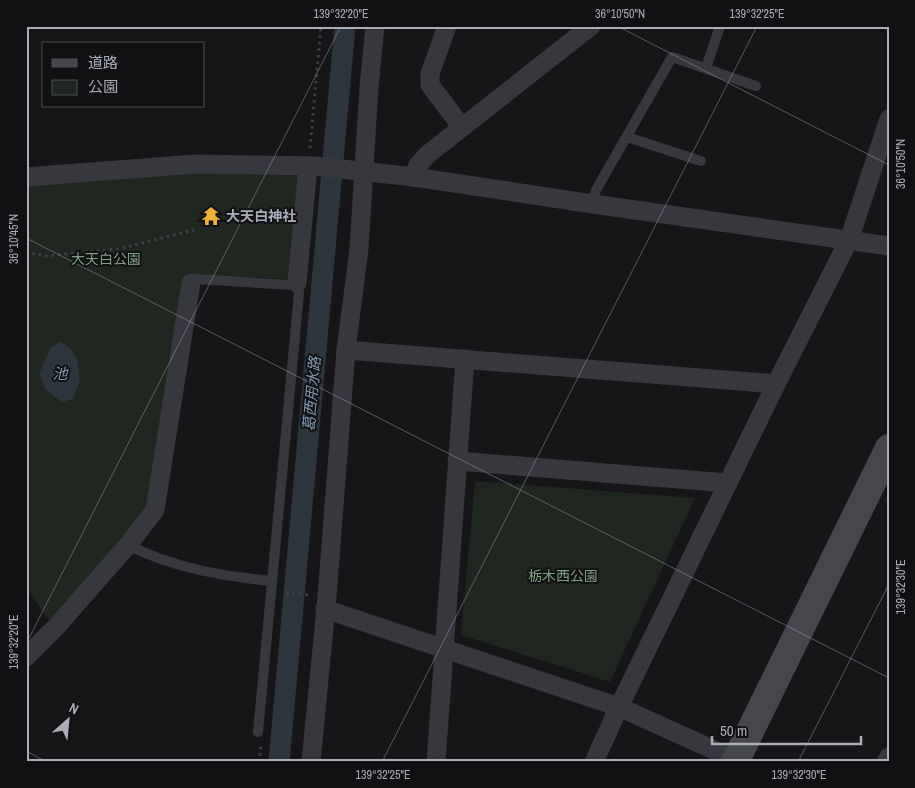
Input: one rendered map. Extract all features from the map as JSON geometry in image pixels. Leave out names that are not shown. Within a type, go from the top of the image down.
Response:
[{"type":"street","points":[[311,762],[326,609],[346,350],[359,249],[359,170],[375,26]]},
{"type":"street","points":[[447,26],[430,74],[430,85],[461,126]]},
{"type":"street","points":[[414,176],[418,165],[427,155],[461,126],[591,26]]},
{"type":"street","points":[[594,762],[618,707],[776,384],[849,240],[889,119]]},
{"type":"street","points":[[297,283],[310,162]]},
{"type":"street","points":[[26,177],[196,164],[310,162],[889,246]]},
{"type":"street","points":[[26,657],[128,545],[151,518],[158,504],[191,283]]},
{"type":"street","points":[[346,350],[776,384]]},
{"type":"street","points":[[436,762],[465,359]]},
{"type":"street","points":[[326,609],[618,707],[737,761],[889,448]]},
{"type":"street","points":[[457,461],[728,484]]},
{"type":"street","points":[[886,762],[889,757]]},
{"type":"lane","points":[[706,68],[720,26]]},
{"type":"lane","points":[[593,204],[596,190],[672,57],[756,86]]},
{"type":"lane","points":[[627,136],[627,138],[701,161]]},
{"type":"lane","points":[[191,283],[196,279],[290,285],[297,283],[299,293],[258,732]]},
{"type":"lane","points":[[128,545],[183,567],[215,574],[272,581]]},
{"type":"path","points":[[310,162],[321,26]]},
{"type":"path","points":[[26,252],[46,256],[118,249],[194,230]]},
{"type":"path","points":[[281,592],[310,595]]},
{"type":"green space","name":"大天白公園","points":[[293,172],[300,180],[292,275],[287,279],[191,274],[182,288],[146,516],[49,620],[26,588],[26,183],[192,173]]},
{"type":"green space","name":"栃木西公園","points":[[475,481],[695,498],[610,682],[461,635]]},
{"type":"water","name":"池","points":[[61,342],[71,349],[77,359],[80,380],[73,399],[62,402],[46,390],[39,374],[51,347]]},
{"type":"waterway","name":"葛西用水路","points":[[279,762],[345,26]]},
{"type":"place","name":"大天白神社","points":[[211,216]]}]
